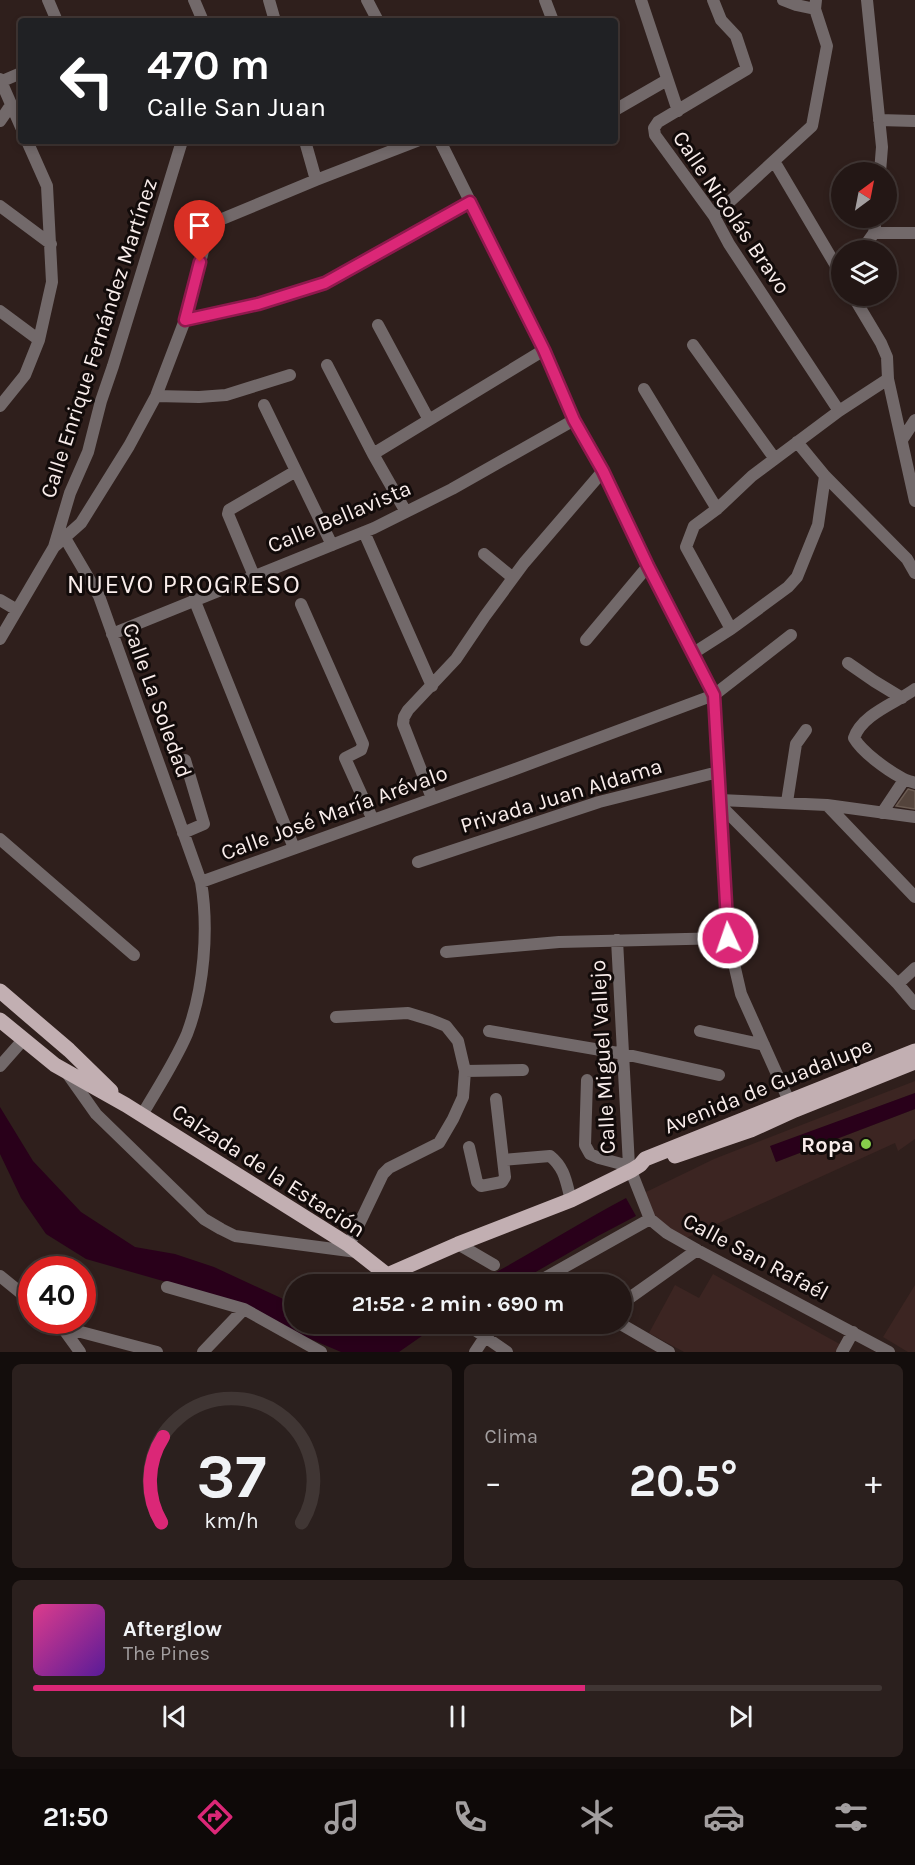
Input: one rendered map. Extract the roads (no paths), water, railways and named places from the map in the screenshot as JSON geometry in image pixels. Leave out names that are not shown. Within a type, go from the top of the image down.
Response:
[{"type":"main road","name":"Calzada de la Estación","points":[[0,991],[69,1050],[126,1105]]},
{"type":"main road","name":"Calzada de la Estación","points":[[0,1020],[22,1040],[60,1068],[126,1105],[353,1248],[386,1274]]},
{"type":"main road","points":[[60,1068],[69,1050]]},
{"type":"main road","name":"Avenida de Guadalupe","points":[[792,1105],[915,1051]]},
{"type":"main road","name":"Avenida de Guadalupe","points":[[389,1274],[458,1244],[571,1200],[645,1159],[915,1062]]},
{"type":"street","points":[[48,0],[56,18]]},
{"type":"street","points":[[194,0],[202,18]]},
{"type":"street","points":[[269,0],[274,18]]},
{"type":"street","points":[[367,0],[376,18]]},
{"type":"street","points":[[545,0],[552,18]]},
{"type":"street","name":"Calle Nicolás Bravo","points":[[641,0],[678,111],[658,122],[654,128],[655,135],[714,216],[729,244],[839,411]]},
{"type":"street","points":[[678,111],[747,69],[736,36],[721,20],[712,0]]},
{"type":"street","points":[[714,216],[812,126],[827,46],[816,4],[796,5],[783,0]]},
{"type":"street","points":[[867,0],[882,147],[881,162]]},
{"type":"street","points":[[18,74],[0,81],[18,120]]},
{"type":"street","points":[[618,108],[667,80]]},
{"type":"street","points":[[0,121],[11,105]]},
{"type":"street","points":[[879,120],[915,121]]},
{"type":"street","points":[[0,406],[25,375],[39,340],[52,282],[47,186],[28,144]]},
{"type":"street","name":"Calle Enrique Fernández Martínez","points":[[54,547],[70,493],[88,452],[100,401],[113,366],[181,144]]},
{"type":"street","points":[[306,144],[316,180]]},
{"type":"street","points":[[0,639],[54,547],[81,523],[129,446],[156,396],[185,320],[210,224],[409,144]]},
{"type":"street","points":[[441,144],[544,350],[574,420],[603,471],[648,566],[714,695],[728,938],[741,994],[792,1105]]},
{"type":"street","points":[[774,161],[831,257]]},
{"type":"street","points":[[185,320],[258,304],[325,283],[470,202]]},
{"type":"street","points":[[0,206],[51,244]]},
{"type":"street","points":[[869,240],[875,228]]},
{"type":"street","points":[[874,233],[915,233]]},
{"type":"street","points":[[859,306],[882,343],[915,501]]},
{"type":"street","points":[[0,311],[39,340]]},
{"type":"street","points":[[378,325],[429,420]]},
{"type":"street","points":[[693,345],[775,459]]},
{"type":"street","points":[[373,453],[544,350]]},
{"type":"street","points":[[327,365],[406,512]]},
{"type":"street","points":[[156,396],[226,395],[290,375]]},
{"type":"street","points":[[731,629],[686,547],[694,526],[796,442],[888,379]]},
{"type":"street","points":[[644,389],[717,509]]},
{"type":"street","points":[[264,405],[332,545]]},
{"type":"street","name":"Calle Bellavista","points":[[112,633],[364,532],[452,489],[574,420]]},
{"type":"street","points":[[902,441],[915,420]]},
{"type":"street","points":[[796,442],[825,476],[911,559],[915,573]]},
{"type":"street","points":[[254,576],[228,514],[229,510],[296,471]]},
{"type":"street","points":[[432,798],[403,724],[404,717],[456,658],[513,578],[603,471]]},
{"type":"street","points":[[693,654],[788,587],[797,577],[818,525],[825,476]]},
{"type":"street","points":[[364,532],[432,686]]},
{"type":"street","name":"Calle La Soledad","points":[[65,538],[99,596],[201,882]]},
{"type":"street","points":[[484,554],[513,578]]},
{"type":"street","points":[[586,640],[648,566]]},
{"type":"street","points":[[194,599],[294,848]]},
{"type":"street","points":[[0,600],[17,610]]},
{"type":"street","points":[[301,604],[363,744],[361,750],[345,758],[373,820]]},
{"type":"street","name":"Calle José María Arévalo","points":[[142,1115],[187,1034],[197,998],[205,934],[205,903],[201,882],[714,695],[791,635]]},
{"type":"street","points":[[848,663],[902,698]]},
{"type":"street","points":[[882,813],[910,782],[858,745],[854,738],[861,726],[874,714],[915,689]]},
{"type":"street","points":[[787,802],[796,744],[806,730]]},
{"type":"street","points":[[183,833],[204,824],[184,760]]},
{"type":"street","name":"Privada Juan Aldama","points":[[418,862],[599,802],[718,772]]},
{"type":"street","points":[[720,802],[787,802],[827,805],[915,817]]},
{"type":"street","points":[[720,802],[915,1004]]},
{"type":"street","points":[[827,805],[915,897]]},
{"type":"street","points":[[0,840],[134,956]]},
{"type":"street","points":[[446,952],[559,942],[728,938]]},
{"type":"street","name":"Calle Miguel Vallejo","points":[[617,940],[634,1167]]},
{"type":"street","points":[[898,984],[915,968]]},
{"type":"street","points":[[60,1068],[96,1114],[204,1219],[235,1236],[353,1248],[383,1174],[389,1167],[439,1143],[463,1097],[465,1071],[458,1041],[446,1026],[432,1020],[408,1013],[336,1017]]},
{"type":"street","points":[[489,1031],[624,1054],[719,1076]]},
{"type":"street","points":[[700,1031],[765,1045]]},
{"type":"street","points":[[0,1066],[22,1040]]},
{"type":"street","points":[[465,1071],[523,1070]]},
{"type":"street","points":[[557,1274],[649,1217],[639,1190],[634,1167],[590,1154],[585,1145],[587,1080]]},
{"type":"street","points":[[469,1147],[477,1182],[482,1186],[502,1182],[505,1177],[496,1099]]},
{"type":"street","points":[[503,1160],[550,1156],[562,1170],[571,1200]]},
{"type":"street","name":"Calle San Rafaél","points":[[649,1217],[667,1233],[696,1250],[889,1352]]},
{"type":"street","points":[[458,1244],[494,1265]]},
{"type":"street","points":[[632,1296],[696,1250]]},
{"type":"street","points":[[0,1276],[18,1291]]},
{"type":"street","points":[[167,1287],[244,1309],[321,1352]]},
{"type":"street","points":[[203,1352],[244,1309]]},
{"type":"street","points":[[632,1331],[669,1352]]},
{"type":"street","points":[[842,1352],[853,1332]]},
{"type":"street","points":[[66,1334],[80,1352]]},
{"type":"street","points":[[93,1334],[157,1352]]},
{"type":"street","points":[[481,1334],[507,1352]]},
{"type":"street","points":[[476,1352],[488,1334]]},
{"type":"place","name":"Ropa","points":[[866,1144]]},
{"type":"district","name":"NUEVO PROGRESO","points":[[184,584]]}]
